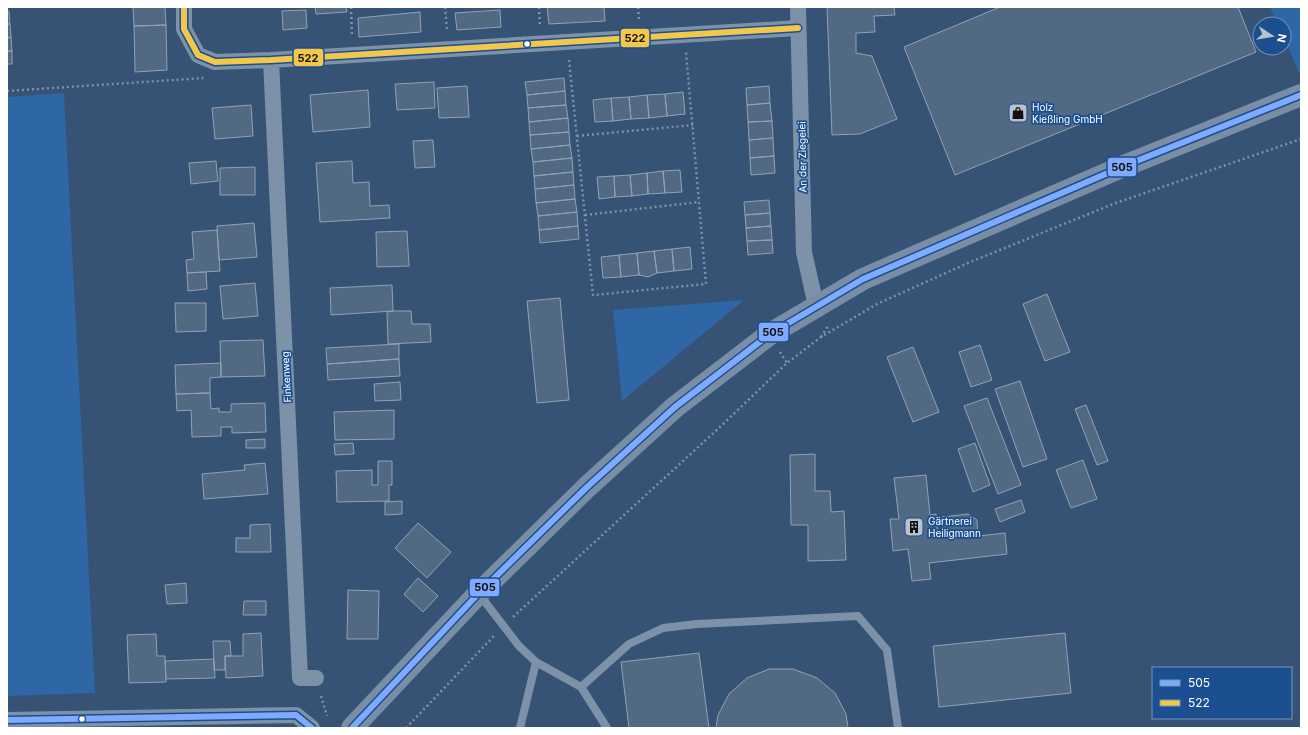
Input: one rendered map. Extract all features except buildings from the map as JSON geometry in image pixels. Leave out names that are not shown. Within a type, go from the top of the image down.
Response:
[{"type":"main road","points":[[352,728],[478,594],[586,488],[676,407],[770,334],[870,276],[1124,166],[1289,103]]},
{"type":"street","points":[[184,7],[184,29],[198,55],[216,62],[448,50],[798,28]]},
{"type":"street","name":"An der Ziegelei","points":[[798,7],[804,252],[816,306]]},
{"type":"street","name":"Finkenweg","points":[[271,60],[300,678],[316,678]]},
{"type":"street","points":[[7,720],[296,715],[312,728]]},
{"type":"lane","points":[[478,594],[519,646],[536,662],[581,687],[607,728]]},
{"type":"lane","points":[[581,687],[629,644],[663,628],[697,624],[858,616],[887,650],[898,728]]},
{"type":"lane","points":[[520,728],[536,662]]},
{"type":"path","points":[[351,7],[353,55]]},
{"type":"path","points":[[445,7],[448,50]]},
{"type":"path","points":[[567,42],[593,295],[706,284],[685,35]]},
{"type":"path","points":[[7,92],[206,78],[216,62]]},
{"type":"path","points":[[577,136],[693,125]]},
{"type":"path","points":[[406,728],[503,626],[720,427],[787,363],[821,337],[877,304],[968,263],[1113,204],[1301,139]]},
{"type":"path","points":[[585,215],[699,202]]},
{"type":"path","points":[[316,678],[328,722]]},
{"type":"shaded area","points":[[1270,7],[1301,7],[1301,77],[1292,56],[1292,16],[1274,16]]},
{"type":"shaded area","points":[[64,93],[95,693],[7,696],[7,97]]},
{"type":"shaded area","points":[[744,300],[622,401],[613,310]]},
{"type":"transit line","name":"522","points":[[184,7],[184,29],[198,55],[215,62],[271,60],[798,28]]},
{"type":"transit line","name":"505","points":[[352,728],[478,594],[586,488],[675,407],[770,334],[863,279],[1124,166],[1301,95]]},
{"type":"transit line","name":"505","points":[[7,720],[296,715],[312,728]]},
{"type":"place","name":"Holz Kießling GmbH","points":[[1018,113]]},
{"type":"place","name":"Gärtnerei Heiligmann","points":[[914,527]]}]
